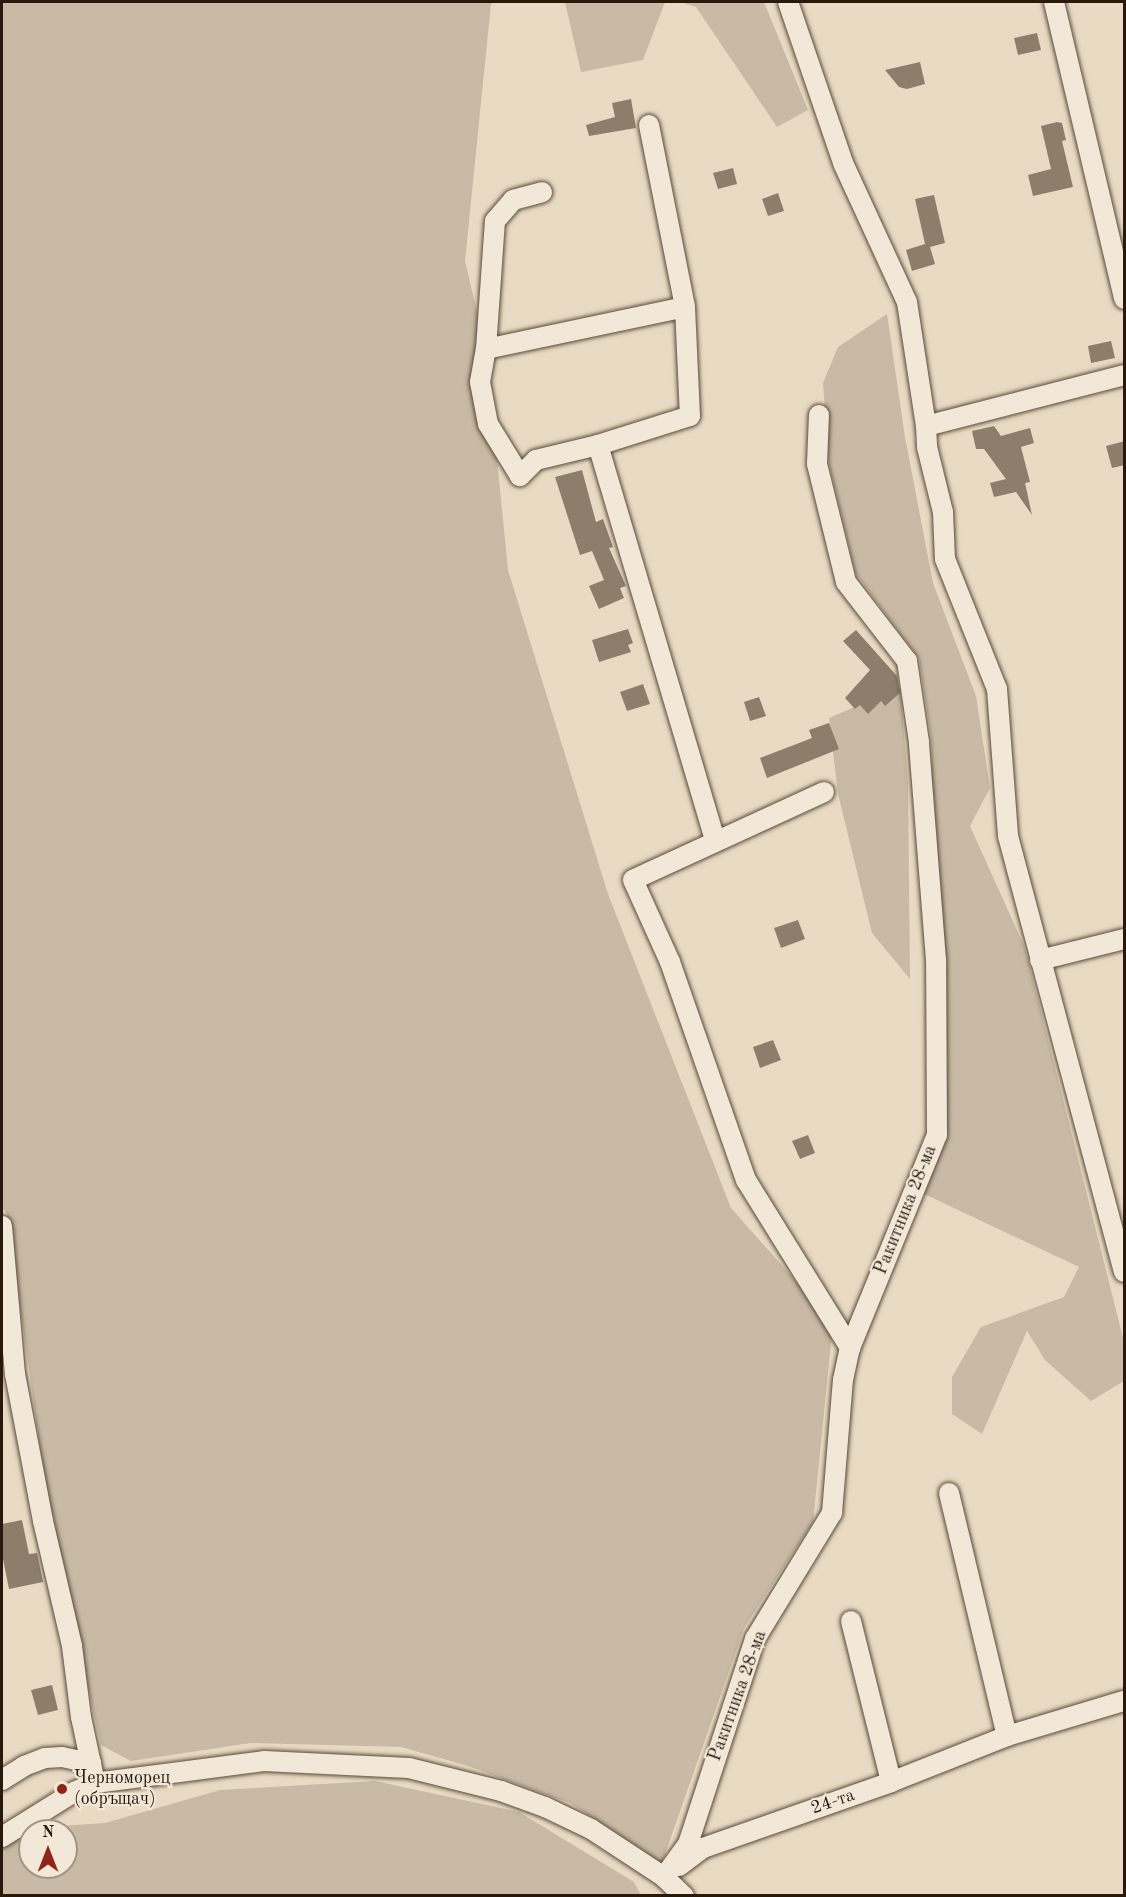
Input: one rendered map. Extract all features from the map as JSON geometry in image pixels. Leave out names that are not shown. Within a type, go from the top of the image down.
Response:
[{"type":"street","points":[[788,2],[843,163],[907,302],[926,426],[927,447],[943,512],[945,559],[997,688],[1008,836],[1125,1272]]},
{"type":"street","points":[[1054,2],[1125,299]]},
{"type":"street","points":[[542,192],[513,200],[495,221],[486,349],[480,382],[488,424],[520,476],[536,460],[598,445],[690,416],[685,307],[650,125]]},
{"type":"street","points":[[486,349],[685,307]]},
{"type":"street","points":[[926,426],[1125,375]]},
{"type":"street","name":"Ракитника 28-ма","points":[[664,1877],[688,1844],[755,1639],[832,1513],[843,1380],[850,1348],[937,1135],[936,960],[919,742],[907,661],[846,582],[817,464],[819,415]]},
{"type":"street","points":[[598,445],[715,840]]},
{"type":"street","points":[[824,792],[715,840],[633,880],[670,962],[746,1180],[850,1348]]},
{"type":"street","points":[[1040,960],[1125,939]]},
{"type":"street","points":[[2,1226],[15,1374],[43,1521],[72,1646],[81,1717],[94,1783]]},
{"type":"street","points":[[949,1493],[1007,1736]]},
{"type":"street","points":[[851,1621],[891,1782]]},
{"type":"street","name":"24-та","points":[[664,1877],[703,1848],[891,1782],[1007,1736],[1125,1701]]},
{"type":"street","points":[[2,1780],[24,1766],[45,1758],[62,1757],[91,1763]]},
{"type":"street","points":[[2,1837],[74,1792],[94,1783],[264,1761],[409,1768],[501,1791],[545,1807],[591,1829],[664,1877],[684,1896]]},
{"type":"shaded area","points":[[2,2],[496,2],[491,4],[465,261],[486,349],[508,570],[608,894],[731,1208],[833,1323],[813,1522],[744,1628],[662,1863],[570,1803],[465,1765],[401,1747],[251,1743],[131,1761],[101,1745],[50,1517],[7,1214],[2,1208]]},
{"type":"shaded area","points":[[565,2],[665,2],[643,60],[581,72]]},
{"type":"shaded area","points":[[681,2],[764,2],[808,110],[777,127],[696,7]]},
{"type":"shaded area","points":[[887,314],[905,437],[933,583],[976,696],[990,788],[970,826],[1025,948],[1124,1342],[1124,1381],[1091,1401],[1045,1360],[1027,1331],[982,1434],[952,1414],[952,1377],[981,1327],[1064,1297],[1079,1267],[918,1191],[940,1137],[931,737],[919,658],[856,574],[829,464],[823,383],[838,347]]},
{"type":"shaded area","points":[[900,687],[908,783],[910,979],[872,933],[838,794],[829,718]]},
{"type":"shaded area","points":[[375,1781],[519,1812],[634,1882],[641,1895],[2,1896],[2,1830],[18,1829],[18,1879],[78,1879],[78,1825],[105,1823],[220,1790]]},
{"type":"building","points":[[1037,33],[1041,50],[1018,55],[1014,38]]},
{"type":"building","points":[[920,62],[925,84],[907,89],[899,87],[885,70]]},
{"type":"building","points":[[631,99],[636,128],[589,136],[586,125],[615,117],[612,103]]},
{"type":"building","points":[[1062,123],[1066,140],[1062,141],[1073,187],[1033,196],[1028,175],[1051,169],[1041,126]]},
{"type":"building","points":[[733,168],[737,184],[718,189],[713,173]]},
{"type":"building","points":[[778,193],[784,211],[768,216],[762,199]]},
{"type":"building","points":[[934,195],[945,243],[930,247],[935,264],[912,271],[906,250],[925,244],[915,199]]},
{"type":"building","points":[[1111,341],[1115,358],[1091,363],[1088,346]]},
{"type":"building","points":[[994,426],[1001,436],[1030,428],[1034,443],[1021,447],[1030,482],[1025,483],[1032,515],[1016,492],[994,497],[990,483],[1006,479],[984,449],[976,449],[972,431]]},
{"type":"building","points":[[1125,441],[1125,465],[1112,468],[1106,446]]},
{"type":"building","points":[[582,470],[596,522],[603,519],[613,547],[609,548],[626,586],[620,588],[624,598],[599,609],[589,586],[604,580],[592,551],[580,555],[555,477]]},
{"type":"building","points":[[628,629],[633,643],[628,645],[631,652],[599,662],[592,640]]},
{"type":"building","points":[[856,630],[897,676],[900,693],[885,706],[881,701],[868,714],[860,705],[855,709],[845,698],[870,670],[843,641]]},
{"type":"building","points":[[643,684],[650,704],[627,711],[620,692]]},
{"type":"building","points":[[759,697],[766,716],[750,721],[744,702]]},
{"type":"building","points":[[829,723],[839,749],[767,778],[760,758],[812,738],[809,730]]},
{"type":"building","points":[[798,920],[805,939],[781,948],[774,928]]},
{"type":"building","points":[[773,1040],[781,1060],[760,1068],[753,1047]]},
{"type":"building","points":[[808,1135],[815,1153],[800,1159],[792,1141]]},
{"type":"building","points":[[22,1520],[29,1554],[37,1553],[43,1582],[9,1589],[2,1554],[2,1524]]},
{"type":"building","points":[[52,1685],[58,1710],[38,1715],[31,1690]]},
{"type":"place","name":"Черноморец (обръщач)","points":[[62,1789]]}]
